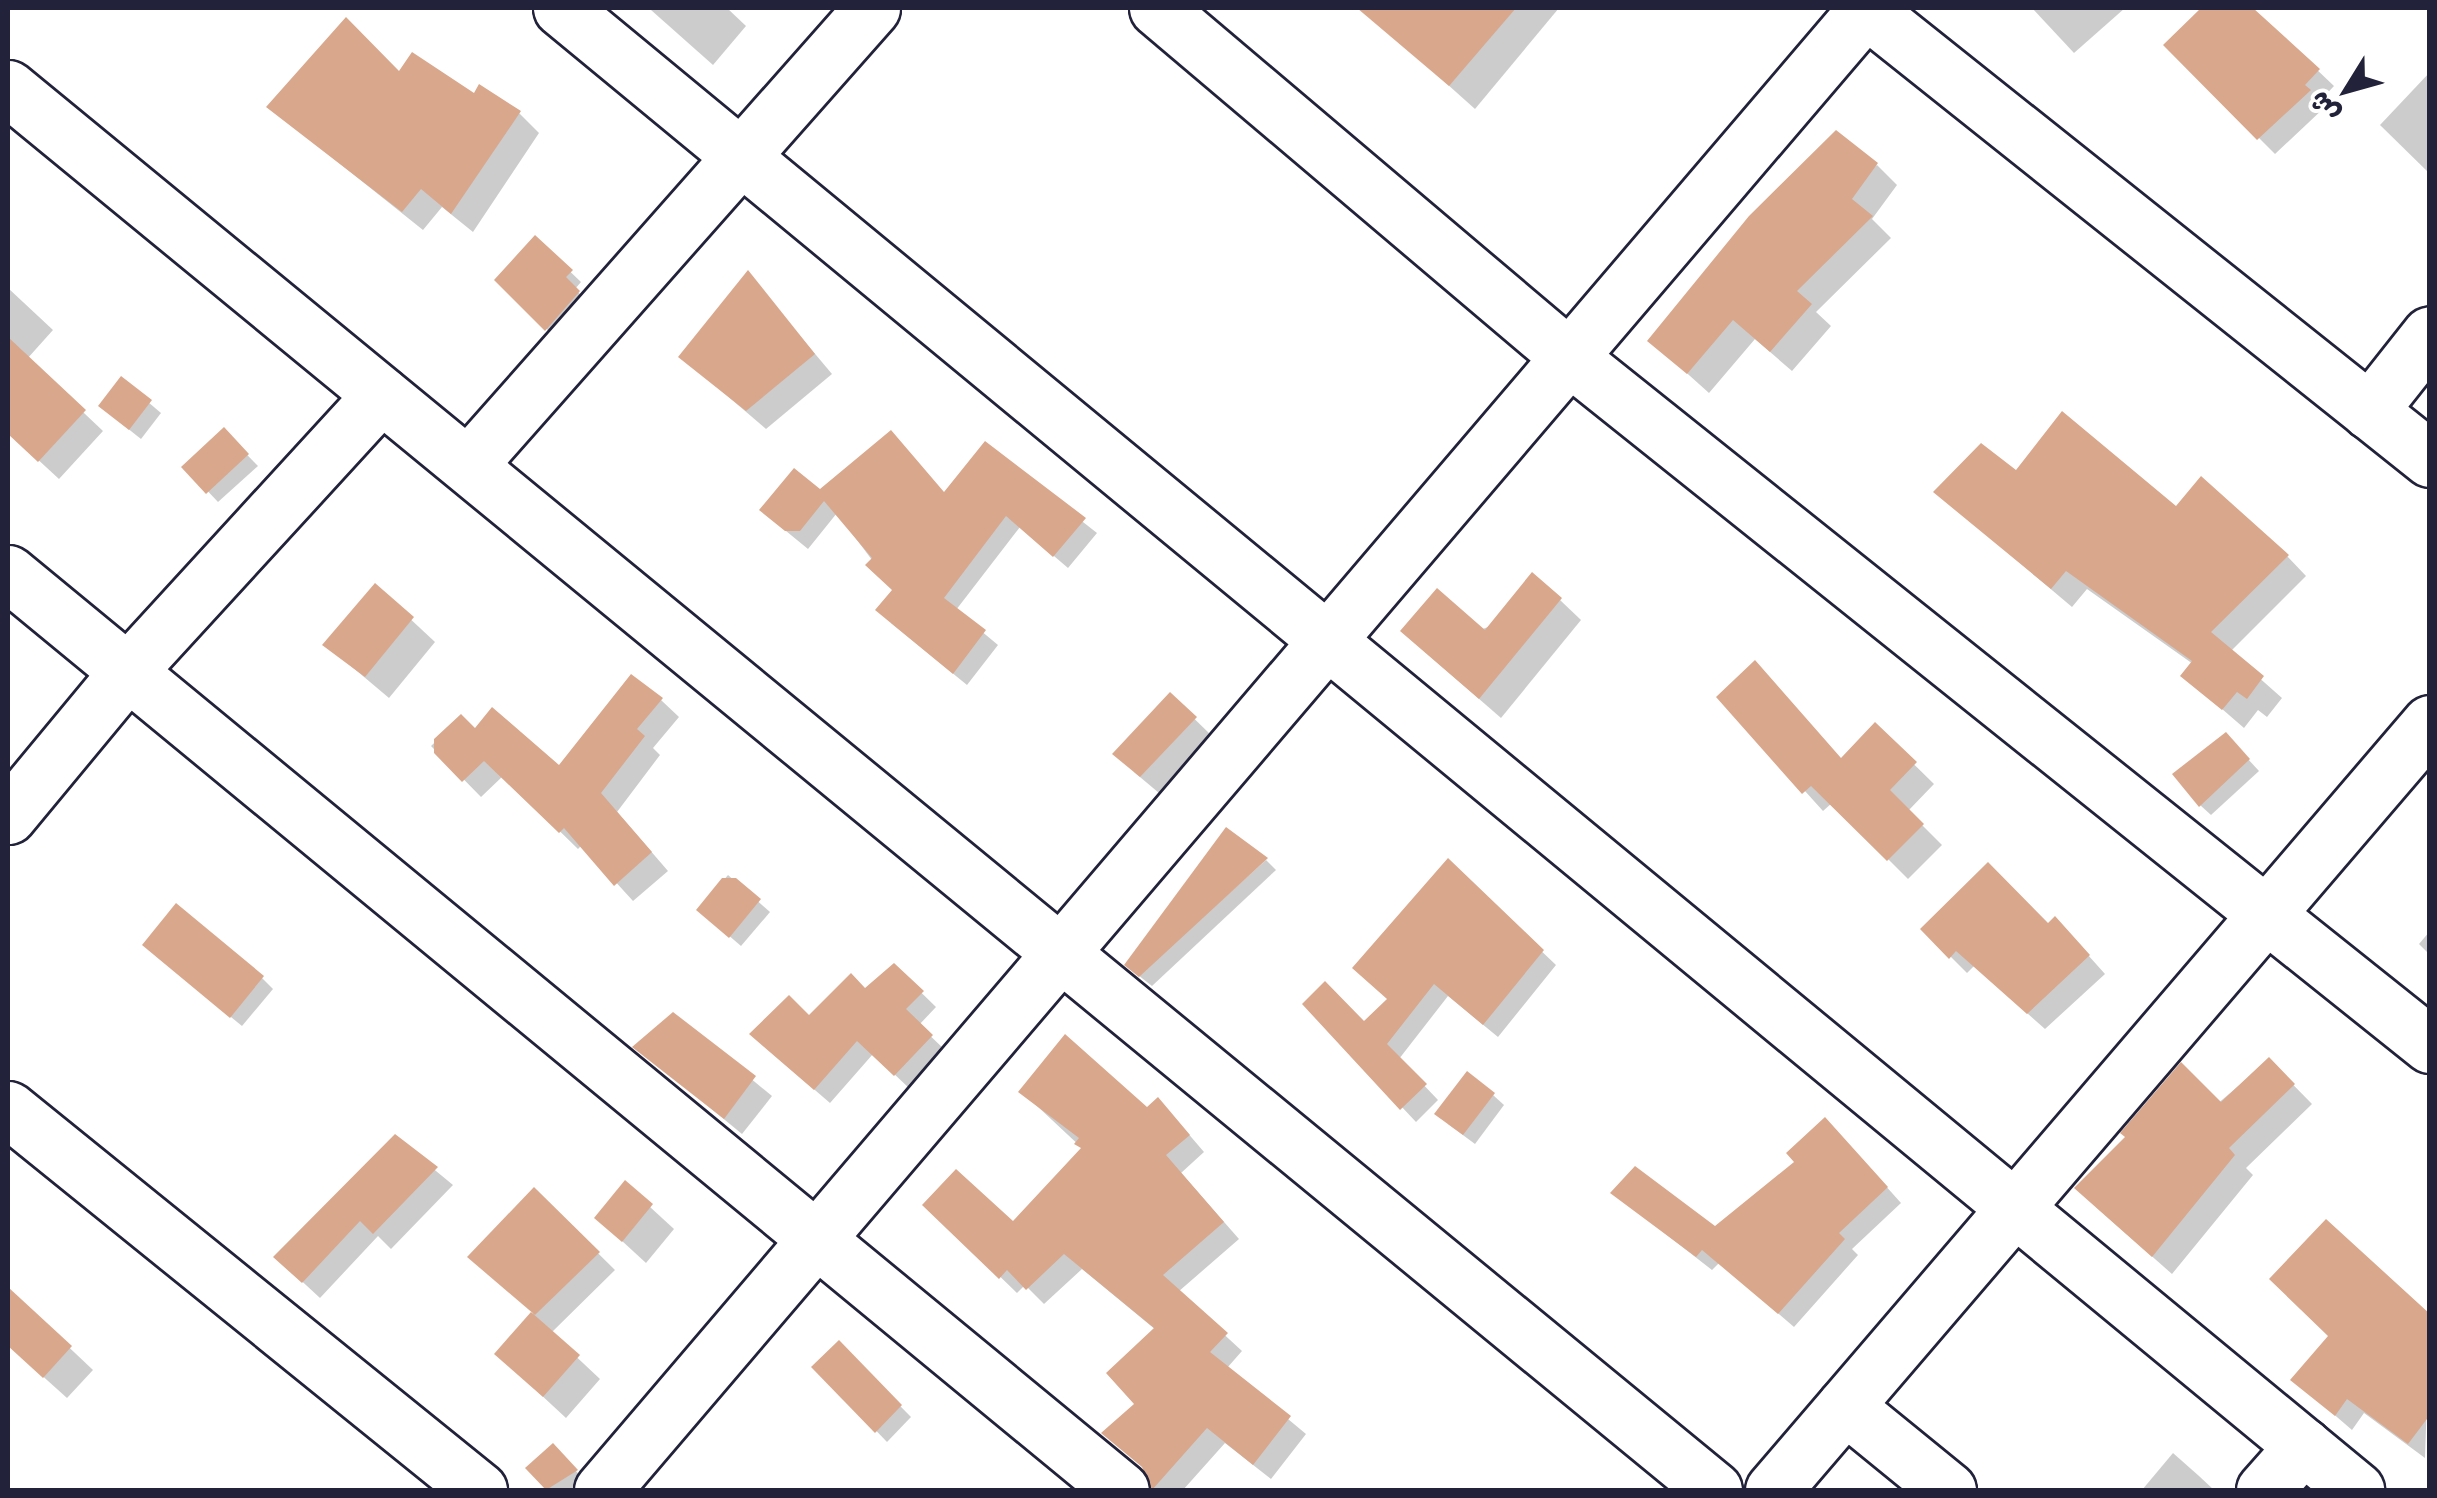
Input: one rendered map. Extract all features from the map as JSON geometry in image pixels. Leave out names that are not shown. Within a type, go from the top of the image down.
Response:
[{"type":"street","points":[[562,8],[744,153],[2356,1490]]},
{"type":"street","points":[[468,466],[872,8]]},
{"type":"street","points":[[1157,8],[1570,357],[2269,911],[2430,1045]]},
{"type":"street","points":[[602,1490],[1865,8],[2430,459]]},
{"type":"street","points":[[8,88],[1714,1490]]},
{"type":"street","points":[[2369,410],[2430,334]]},
{"type":"street","points":[[8,816],[127,672],[381,395]]},
{"type":"street","points":[[8,573],[1122,1490]]},
{"type":"street","points":[[1772,1490],[2430,724]]},
{"type":"street","points":[[8,1109],[479,1490]]},
{"type":"street","points":[[1844,1406],[1948,1490]]},
{"type":"street","points":[[2264,1490],[2303,1446]]},
{"type":"building","points":[[1357,8],[1516,8],[1449,86]]},
{"type":"building","points":[[2201,8],[2253,8],[2320,69],[2305,85],[2311,90],[2257,140],[2163,45]]},
{"type":"building","points":[[346,17],[399,71],[412,52],[474,93],[479,84],[521,111],[451,214],[421,189],[402,212],[266,107]]},
{"type":"building","points":[[1836,130],[1878,163],[1852,199],[1873,216],[1797,291],[1812,304],[1770,352],[1733,320],[1687,374],[1647,341],[1749,216]]},
{"type":"building","points":[[535,235],[573,270],[566,277],[580,291],[545,331],[494,280]]},
{"type":"building","points":[[748,270],[815,354],[746,411],[678,357]]},
{"type":"building","points":[[8,337],[86,410],[38,462],[8,434]]},
{"type":"building","points":[[121,376],[152,400],[129,430],[98,406]]},
{"type":"building","points":[[2062,411],[2176,506],[2201,476],[2289,555],[2211,632],[2264,676],[2247,699],[2237,692],[2222,710],[2180,676],[2192,661],[2066,571],[2051,589],[1933,492],[1981,443],[2016,470]]},
{"type":"building","points":[[224,427],[249,454],[206,494],[181,467]]},
{"type":"building","points":[[891,430],[944,492],[985,441],[1086,518],[1053,557],[1006,516],[944,598],[986,630],[953,674],[875,610],[892,590],[865,565],[872,558],[824,501],[800,531],[785,531],[759,510],[794,468],[820,489]]},
{"type":"building","points":[[1532,572],[1562,598],[1479,699],[1400,631],[1437,588],[1485,630]]},
{"type":"building","points":[[375,583],[414,617],[365,677],[322,645]]},
{"type":"building","points":[[1755,660],[1841,758],[1875,722],[1917,762],[1890,790],[1924,824],[1887,861],[1811,786],[1802,794],[1716,697]]},
{"type":"building","points":[[631,674],[663,698],[637,729],[645,736],[601,793],[652,852],[614,886],[564,828],[559,833],[484,761],[462,782],[434,753],[434,739],[461,714],[475,728],[492,707],[559,765]]},
{"type":"building","points":[[1170,692],[1197,717],[1140,777],[1112,754]]},
{"type":"building","points":[[2226,732],[2250,759],[2199,807],[2172,774]]},
{"type":"building","points":[[1226,827],[1268,858],[1139,977],[1124,965]]},
{"type":"building","points":[[1448,858],[1544,950],[1483,1025],[1434,984],[1387,1044],[1427,1084],[1400,1110],[1302,1004],[1325,981],[1364,1021],[1387,999],[1352,968]]},
{"type":"building","points":[[1988,862],[2048,923],[2055,916],[2090,955],[2027,1014],[1956,951],[1949,959],[1920,929]]},
{"type":"building","points":[[722,878],[736,878],[761,899],[729,938],[696,910]]},
{"type":"building","points":[[176,903],[264,976],[230,1018],[142,945]]},
{"type":"building","points":[[894,963],[924,991],[906,1009],[933,1035],[894,1076],[857,1041],[814,1090],[749,1034],[789,995],[809,1015],[851,973],[865,988]]},
{"type":"building","points":[[673,1012],[756,1076],[724,1119],[632,1047]]},
{"type":"building","points":[[1065,1034],[1147,1107],[1158,1097],[1190,1135],[1166,1155],[1224,1222],[1163,1275],[1228,1333],[1210,1352],[1291,1416],[1253,1465],[1207,1428],[1152,1490],[1142,1467],[1101,1433],[1134,1404],[1106,1373],[1154,1328],[1064,1254],[1026,1290],[1007,1270],[999,1279],[922,1205],[956,1169],[1013,1221],[1081,1148],[1074,1144],[1079,1138],[1018,1092]]},
{"type":"building","points":[[2269,1057],[2295,1084],[2229,1148],[2235,1155],[2152,1257],[2074,1188],[2125,1137],[2120,1133],[2181,1062],[2221,1102]]},
{"type":"building","points":[[1467,1071],[1495,1093],[1463,1135],[1434,1114]]},
{"type":"building","points":[[1825,1117],[1888,1187],[1839,1233],[1845,1239],[1778,1314],[1702,1250],[1696,1257],[1610,1193],[1635,1166],[1715,1226],[1794,1162],[1786,1153]]},
{"type":"building","points":[[395,1134],[438,1167],[373,1234],[360,1221],[302,1283],[273,1257]]},
{"type":"building","points":[[625,1180],[653,1204],[622,1242],[594,1218]]},
{"type":"building","points":[[534,1187],[600,1252],[535,1315],[467,1257]]},
{"type":"building","points":[[2326,1219],[2430,1314],[2430,1415],[2408,1444],[2347,1399],[2335,1416],[2290,1380],[2328,1336],[2269,1279]]},
{"type":"building","points":[[8,1287],[72,1346],[43,1378],[8,1346]]},
{"type":"building","points":[[531,1312],[580,1355],[543,1397],[494,1354]]},
{"type":"building","points":[[839,1340],[902,1405],[875,1433],[811,1367]]},
{"type":"building","points":[[553,1443],[578,1470],[546,1490],[525,1468]]}]
